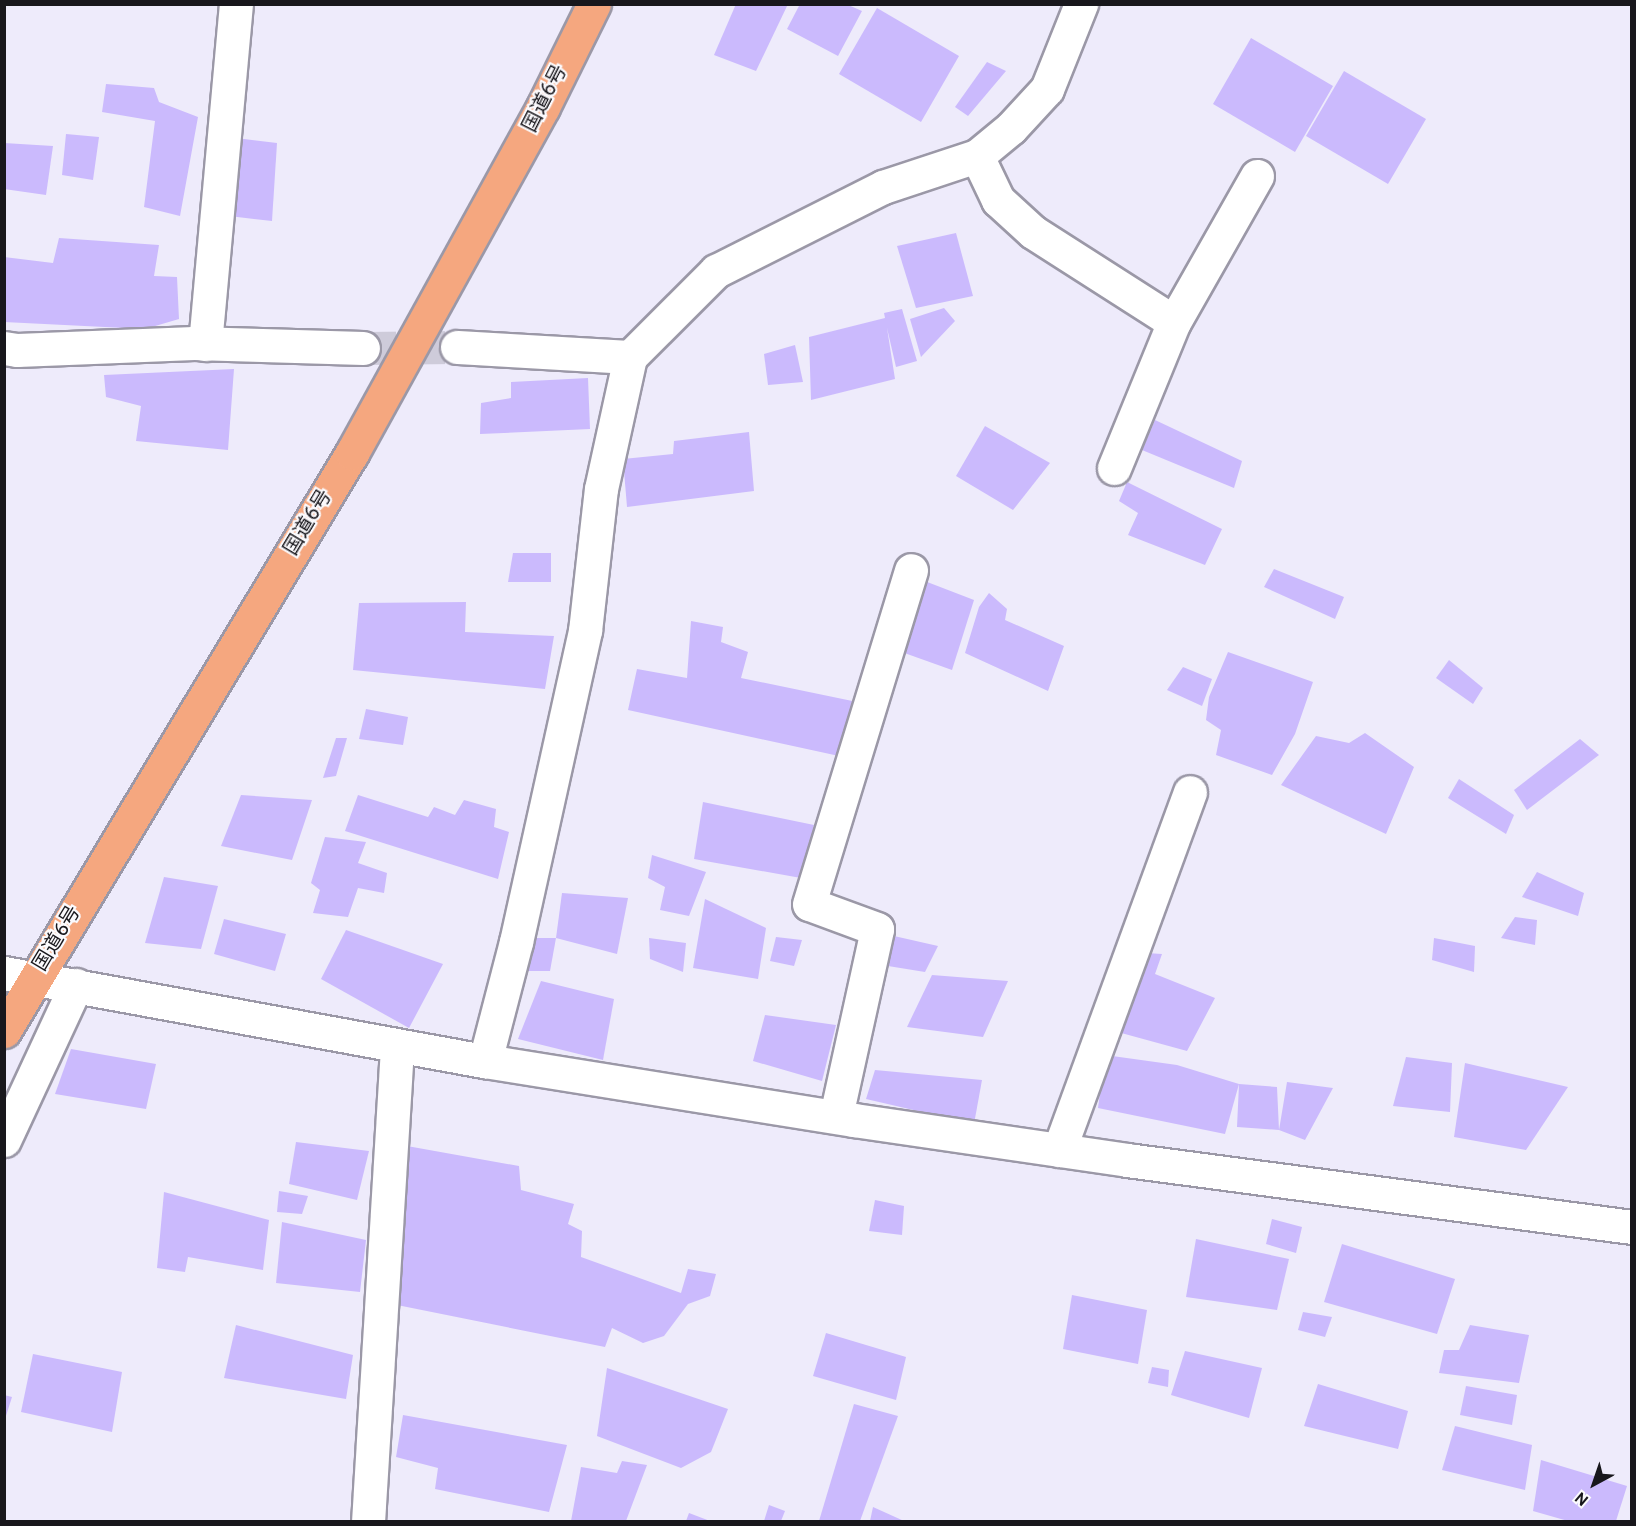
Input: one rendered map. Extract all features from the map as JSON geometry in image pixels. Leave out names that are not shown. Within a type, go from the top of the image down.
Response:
[{"type":"highway","name":"国道6号","points":[[4,1031],[19,976],[352,453],[543,107],[594,4]]},
{"type":"street","points":[[205,344],[236,4]]},
{"type":"street","points":[[484,1061],[516,942],[585,631],[601,489],[630,357],[716,271],[883,187],[978,156],[1011,128],[1047,89],[1081,4]]},
{"type":"street","points":[[978,156],[998,200],[1033,232],[1174,322]]},
{"type":"street","points":[[1114,468],[1174,322],[1257,176]]},
{"type":"street","points":[[4,348],[17,350],[205,344],[363,348]]},
{"type":"street","points":[[457,347],[630,357]]},
{"type":"street","points":[[836,1116],[877,929],[809,904],[911,570]]},
{"type":"street","points":[[1059,1150],[1190,792]]},
{"type":"street","points":[[19,976],[484,1061],[836,1116],[1059,1150],[1632,1227]]},
{"type":"street","points":[[4,1140],[76,985]]},
{"type":"street","points":[[368,1521],[397,1046]]},
{"type":"building","points":[[736,4],[788,4],[756,71],[714,55]]},
{"type":"building","points":[[800,4],[846,4],[862,11],[838,56],[787,29]]},
{"type":"building","points":[[877,8],[959,56],[921,122],[839,74]]},
{"type":"building","points":[[1251,38],[1333,86],[1295,152],[1213,104]]},
{"type":"building","points":[[987,62],[1006,71],[968,116],[955,107]]},
{"type":"building","points":[[1344,71],[1426,119],[1388,184],[1306,136]]},
{"type":"building","points":[[106,84],[154,88],[159,102],[198,117],[180,216],[144,207],[155,121],[102,112]]},
{"type":"building","points":[[66,134],[99,137],[93,180],[62,175]]},
{"type":"building","points":[[236,138],[277,143],[272,221],[229,216]]},
{"type":"building","points":[[4,143],[53,146],[46,195],[4,189]]},
{"type":"building","points":[[956,233],[973,296],[916,308],[897,246]]},
{"type":"building","points":[[59,238],[159,245],[154,276],[177,277],[179,319],[145,329],[4,322],[4,257],[53,263]]},
{"type":"building","points":[[944,308],[955,321],[921,357],[910,319]]},
{"type":"building","points":[[902,309],[917,361],[896,367],[887,328],[895,379],[811,400],[809,337],[885,318],[884,313]]},
{"type":"building","points":[[795,345],[803,382],[768,385],[764,354]]},
{"type":"building","points":[[234,369],[228,450],[136,441],[141,406],[106,397],[104,375]]},
{"type":"building","points":[[588,378],[590,429],[480,434],[481,403],[511,398],[511,382]]},
{"type":"building","points":[[1155,420],[1242,461],[1234,488],[1142,450]]},
{"type":"building","points":[[985,426],[1050,463],[1013,510],[956,476]]},
{"type":"building","points":[[749,432],[754,491],[627,507],[623,459],[673,454],[674,441]]},
{"type":"building","points":[[1127,482],[1222,529],[1205,565],[1128,535],[1138,513],[1119,501]]},
{"type":"building","points":[[513,553],[551,553],[551,582],[508,582]]},
{"type":"building","points":[[1274,569],[1344,597],[1335,619],[1264,587]]},
{"type":"building","points":[[922,580],[974,600],[952,670],[896,650]]},
{"type":"building","points":[[989,593],[1007,609],[1005,620],[1064,646],[1048,691],[965,653],[979,607]]},
{"type":"building","points":[[466,602],[465,632],[554,636],[545,689],[353,670],[359,603]]},
{"type":"building","points":[[691,621],[723,627],[721,642],[748,652],[741,678],[862,703],[839,756],[628,710],[637,669],[687,678]]},
{"type":"building","points":[[1228,652],[1313,682],[1295,734],[1272,775],[1216,755],[1221,730],[1206,720],[1209,697]]},
{"type":"building","points":[[1449,660],[1483,688],[1473,704],[1436,678]]},
{"type":"building","points":[[1183,667],[1212,679],[1202,706],[1167,690]]},
{"type":"building","points":[[366,709],[408,717],[403,745],[359,739]]},
{"type":"building","points":[[1365,733],[1414,767],[1386,834],[1281,785],[1316,736],[1349,743]]},
{"type":"building","points":[[336,738],[347,738],[336,776],[323,778]]},
{"type":"building","points":[[1580,739],[1599,755],[1527,810],[1514,790]]},
{"type":"building","points":[[1459,779],[1514,815],[1506,834],[1448,798]]},
{"type":"building","points":[[241,795],[312,800],[292,860],[221,846]]},
{"type":"building","points":[[358,795],[428,817],[434,807],[455,815],[464,800],[496,809],[494,827],[509,832],[498,879],[345,831]]},
{"type":"building","points":[[703,802],[814,825],[801,878],[694,859]]},
{"type":"building","points":[[325,837],[366,842],[358,863],[387,873],[384,893],[358,888],[348,917],[313,913],[320,890],[311,883]]},
{"type":"building","points":[[652,855],[706,872],[689,916],[660,910],[665,887],[648,878]]},
{"type":"building","points":[[1537,872],[1584,893],[1578,916],[1522,897]]},
{"type":"building","points":[[164,877],[218,886],[201,949],[145,943]]},
{"type":"building","points":[[562,893],[628,898],[617,954],[556,938]]},
{"type":"building","points":[[705,899],[766,928],[758,979],[693,968]]},
{"type":"building","points":[[1515,917],[1537,920],[1535,945],[1501,938]]},
{"type":"building","points":[[224,919],[286,934],[275,971],[214,954]]},
{"type":"building","points":[[346,930],[443,964],[409,1028],[321,979]]},
{"type":"building","points":[[894,936],[938,946],[925,972],[888,966]]},
{"type":"building","points":[[776,937],[802,940],[794,966],[770,961]]},
{"type":"building","points":[[528,938],[556,938],[550,971],[522,971]]},
{"type":"building","points":[[649,938],[686,943],[683,972],[650,959]]},
{"type":"building","points":[[1434,938],[1475,946],[1474,972],[1432,960]]},
{"type":"building","points":[[1131,952],[1162,954],[1155,974],[1215,998],[1187,1051],[1114,1031]]},
{"type":"building","points":[[932,975],[1008,981],[983,1037],[907,1027]]},
{"type":"building","points":[[541,981],[614,999],[603,1060],[518,1039]]},
{"type":"building","points":[[765,1015],[836,1025],[822,1081],[753,1061]]},
{"type":"building","points":[[71,1049],[156,1064],[146,1109],[55,1094]]},
{"type":"building","points":[[1105,1055],[1177,1065],[1239,1084],[1225,1134],[1098,1108]]},
{"type":"building","points":[[1406,1057],[1452,1063],[1450,1112],[1393,1106]]},
{"type":"building","points":[[1465,1063],[1568,1087],[1526,1150],[1454,1137]]},
{"type":"building","points":[[875,1070],[982,1080],[974,1124],[866,1099]]},
{"type":"building","points":[[1287,1082],[1333,1088],[1305,1140],[1279,1130]]},
{"type":"building","points":[[1239,1084],[1277,1087],[1279,1130],[1237,1127]]},
{"type":"building","points":[[296,1142],[369,1151],[357,1200],[289,1184]]},
{"type":"building","points":[[407,1146],[519,1166],[521,1190],[574,1204],[568,1224],[582,1231],[581,1257],[681,1293],[688,1269],[716,1274],[710,1296],[688,1304],[664,1336],[643,1343],[612,1328],[605,1347],[397,1305]]},
{"type":"building","points":[[279,1191],[308,1196],[302,1214],[277,1212]]},
{"type":"building","points":[[164,1192],[269,1220],[263,1270],[188,1257],[185,1272],[157,1268]]},
{"type":"building","points":[[875,1200],[904,1206],[902,1235],[869,1231]]},
{"type":"building","points":[[1272,1219],[1302,1227],[1296,1253],[1266,1244]]},
{"type":"building","points":[[282,1222],[366,1240],[360,1292],[276,1283]]},
{"type":"building","points":[[1196,1239],[1289,1259],[1277,1310],[1186,1297]]},
{"type":"building","points":[[1342,1244],[1455,1279],[1437,1334],[1324,1302]]},
{"type":"building","points":[[1072,1295],[1147,1310],[1138,1364],[1063,1349]]},
{"type":"building","points":[[1303,1312],[1332,1317],[1325,1337],[1298,1330]]},
{"type":"building","points":[[236,1325],[353,1355],[346,1399],[224,1378]]},
{"type":"building","points":[[1470,1325],[1529,1335],[1519,1383],[1439,1373],[1444,1350],[1459,1350]]},
{"type":"building","points":[[826,1333],[906,1357],[896,1400],[813,1376]]},
{"type":"building","points":[[1185,1351],[1262,1368],[1249,1418],[1171,1395]]},
{"type":"building","points":[[33,1354],[122,1372],[112,1432],[21,1412]]},
{"type":"building","points":[[1152,1367],[1169,1370],[1168,1387],[1148,1383]]},
{"type":"building","points":[[607,1368],[728,1409],[711,1452],[681,1468],[597,1436]]},
{"type":"building","points":[[1318,1384],[1408,1411],[1398,1449],[1304,1426]]},
{"type":"building","points":[[1466,1386],[1517,1395],[1512,1425],[1460,1415]]},
{"type":"building","points":[[4,1395],[12,1397],[5,1419],[4,1419]]},
{"type":"building","points":[[854,1404],[898,1416],[860,1521],[819,1521]]},
{"type":"building","points":[[403,1415],[567,1445],[549,1512],[435,1489],[438,1468],[396,1457]]},
{"type":"building","points":[[1455,1426],[1532,1445],[1525,1490],[1442,1470]]},
{"type":"building","points":[[1541,1460],[1627,1486],[1616,1521],[1568,1521],[1533,1511]]},
{"type":"building","points":[[622,1461],[647,1465],[626,1521],[571,1521],[581,1467],[617,1473]]},
{"type":"building","points":[[769,1505],[785,1511],[781,1521],[764,1521]]},
{"type":"building","points":[[873,1507],[904,1521],[870,1521]]},
{"type":"building","points":[[689,1513],[710,1521],[686,1521]]},
{"type":"tunnel","points":[[363,348],[457,347]]}]
